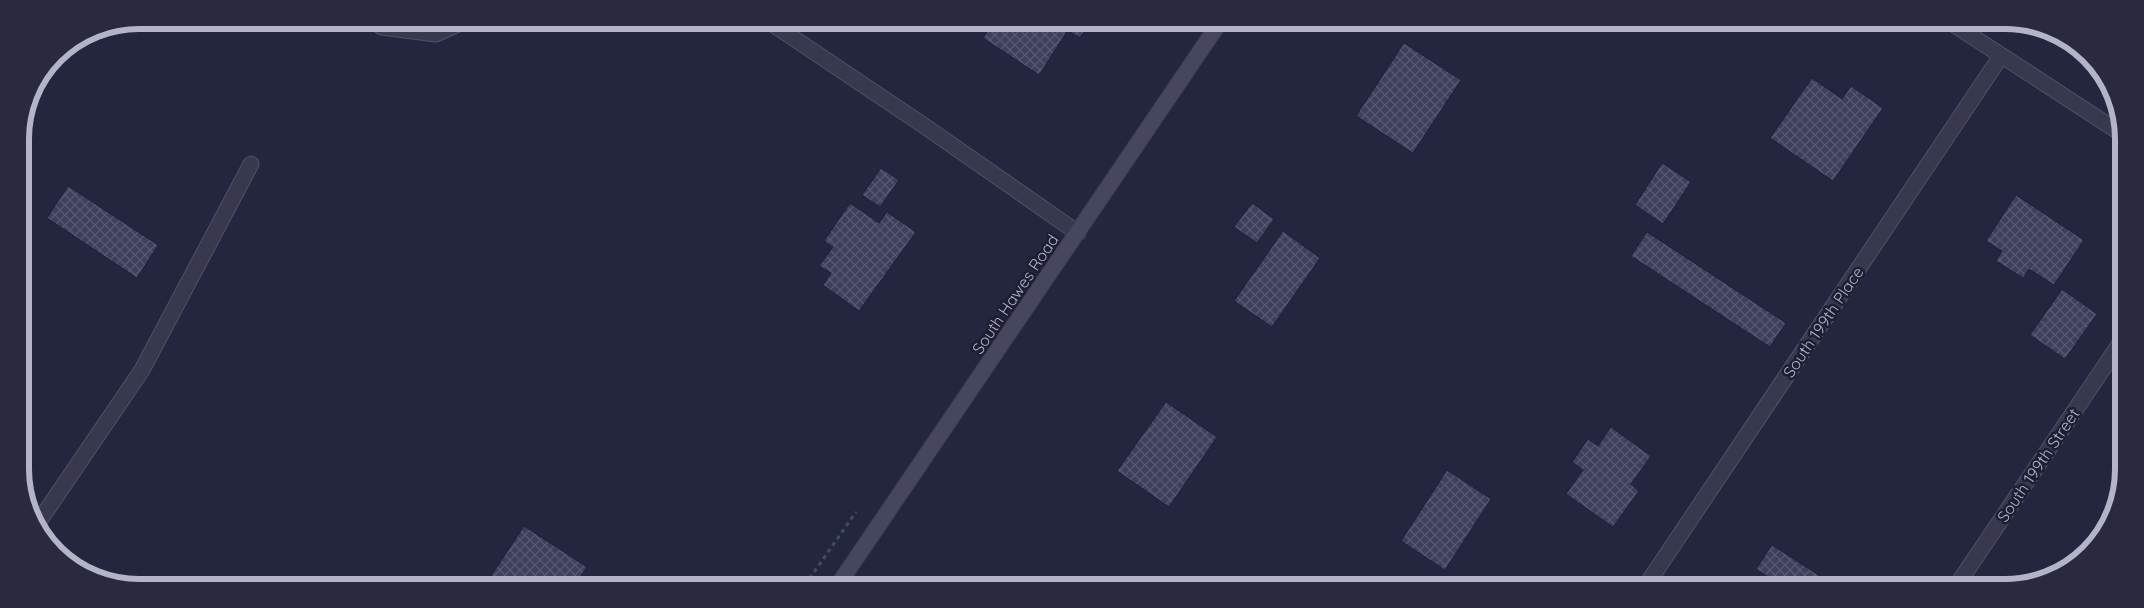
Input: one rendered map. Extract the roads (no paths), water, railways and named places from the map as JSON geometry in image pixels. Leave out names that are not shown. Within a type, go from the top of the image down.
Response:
[{"type":"main road","name":"South Hawes Road","points":[[843,579],[1215,29]]},
{"type":"street","points":[[397,29],[436,34],[447,29]]},
{"type":"street","points":[[780,29],[924,125],[1078,233]]},
{"type":"street","points":[[1960,29],[2115,129]]},
{"type":"street","name":"South 199th Place","points":[[1650,579],[2001,56]]},
{"type":"street","points":[[41,519],[142,370],[251,164]]},
{"type":"street","name":"South 199th Street","points":[[1961,579],[2115,351]]}]
